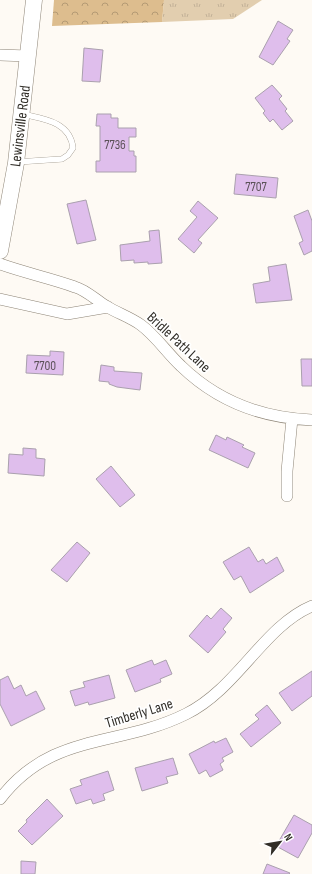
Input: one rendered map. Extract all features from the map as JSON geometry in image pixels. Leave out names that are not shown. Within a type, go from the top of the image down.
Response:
[{"type":"main road","name":"Lewinsville Road","points":[[0,251],[16,162],[34,0]]},
{"type":"street","points":[[0,55],[28,56]]},
{"type":"street","name":"Bridle Path Lane","points":[[0,264],[28,274],[77,287],[108,307],[124,314],[142,326],[180,366],[199,382],[219,395],[242,406],[266,414],[292,419],[312,420]]},
{"type":"street","points":[[0,299],[67,314],[108,307]]},
{"type":"street","points":[[287,496],[287,471],[292,419]]},
{"type":"street","name":"Timberly Lane","points":[[0,799],[11,785],[25,772],[41,761],[58,753],[166,723],[187,714],[208,702],[276,632],[292,618],[312,606]]},
{"type":"lane","points":[[16,162],[62,158],[68,156],[72,148],[71,137],[62,126],[50,121],[22,114]]},
{"type":"green space","points":[[54,0],[164,0],[162,22],[52,26]]},
{"type":"green space","points":[[164,0],[262,0],[233,19],[162,22]]},
{"type":"building","points":[[278,21],[293,30],[287,39],[290,41],[273,65],[259,57]]},
{"type":"building","points":[[84,48],[103,50],[100,82],[82,81]]},
{"type":"building","points":[[272,85],[282,96],[279,99],[287,109],[285,111],[293,121],[282,130],[273,119],[270,122],[263,113],[265,111],[255,98]]},
{"type":"building","points":[[97,114],[111,114],[111,118],[118,118],[118,128],[136,128],[136,137],[129,137],[129,151],[134,151],[134,156],[136,156],[136,172],[96,172],[96,161],[100,161],[100,126],[96,126]]},
{"type":"building","points":[[236,174],[278,178],[276,198],[234,194]]},
{"type":"building","points":[[86,200],[96,240],[77,244],[67,204]]},
{"type":"building","points":[[198,201],[218,218],[198,240],[202,243],[194,253],[178,239],[197,217],[190,211]]},
{"type":"building","points":[[308,210],[312,221],[312,251],[304,255],[299,243],[303,241],[294,216]]},
{"type":"building","points":[[159,230],[162,263],[148,264],[148,262],[134,263],[134,260],[121,261],[120,245],[150,241],[149,231]]},
{"type":"building","points":[[286,264],[292,300],[256,303],[253,284],[270,281],[268,267]]},
{"type":"building","points":[[50,351],[64,352],[63,375],[26,373],[27,355],[50,356]]},
{"type":"building","points":[[301,359],[312,359],[312,386],[302,386]]},
{"type":"building","points":[[101,365],[114,367],[114,371],[142,373],[140,390],[117,387],[109,384],[109,382],[99,381]]},
{"type":"building","points":[[216,435],[226,440],[227,437],[244,445],[242,447],[255,453],[248,468],[209,450]]},
{"type":"building","points":[[23,448],[36,449],[36,458],[45,459],[44,476],[8,473],[9,454],[23,455]]},
{"type":"building","points":[[111,466],[135,495],[120,507],[96,479]]},
{"type":"building","points":[[77,542],[90,553],[67,582],[51,570]]},
{"type":"building","points":[[249,547],[258,562],[263,559],[266,564],[277,557],[284,571],[250,593],[241,576],[234,580],[223,562]]},
{"type":"building","points":[[221,608],[232,618],[223,629],[226,632],[208,653],[189,636],[207,615],[211,619]]},
{"type":"building","points":[[152,660],[154,665],[166,660],[172,674],[160,679],[161,682],[135,692],[126,670]]},
{"type":"building","points":[[312,671],[312,696],[292,711],[279,693]]},
{"type":"building","points":[[109,675],[115,698],[89,705],[88,702],[75,706],[70,691],[85,687],[83,682]]},
{"type":"building","points":[[8,676],[14,689],[21,685],[26,696],[36,691],[45,709],[11,726],[0,704],[0,680]]},
{"type":"building","points":[[267,705],[281,723],[251,747],[240,734],[259,719],[255,715]]},
{"type":"building","points":[[226,738],[233,752],[222,758],[224,761],[220,764],[223,770],[210,777],[206,770],[199,774],[189,754],[214,741],[215,743]]},
{"type":"building","points":[[173,758],[178,774],[166,777],[168,783],[142,791],[135,768]]},
{"type":"building","points":[[108,771],[114,790],[103,794],[105,800],[93,804],[91,799],[76,804],[70,789],[82,785],[80,780]]},
{"type":"building","points":[[47,799],[63,816],[32,845],[18,831],[27,822],[26,820]]},
{"type":"building","points":[[294,815],[312,825],[312,833],[298,858],[276,846]]},
{"type":"building","points":[[21,861],[36,862],[35,874],[21,874]]},
{"type":"building","points":[[267,864],[290,873],[263,874]]}]
